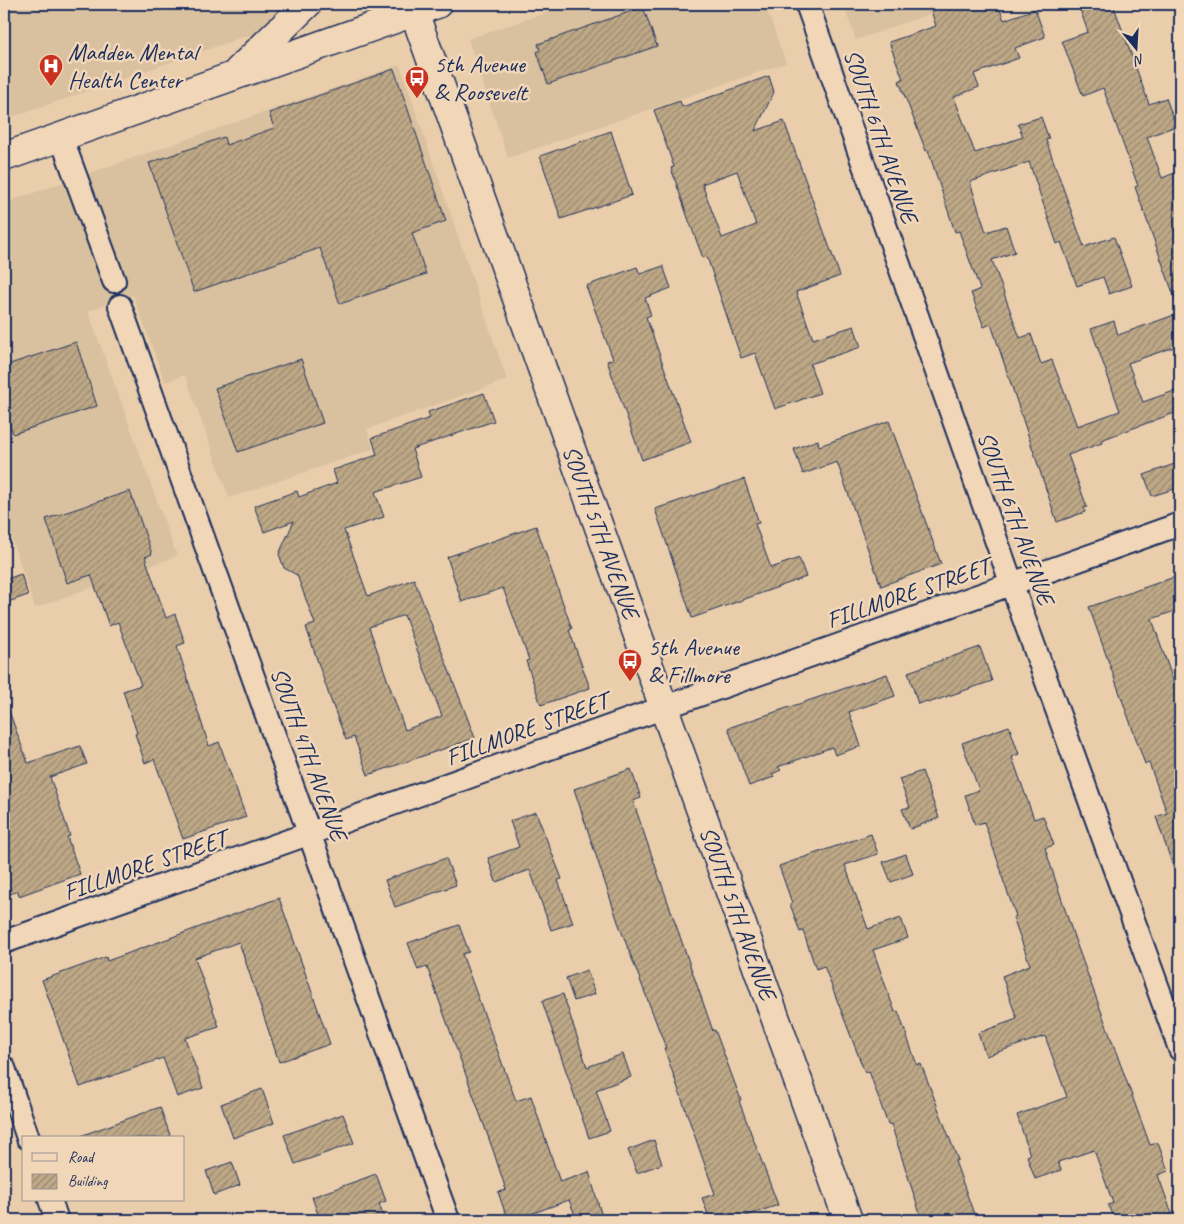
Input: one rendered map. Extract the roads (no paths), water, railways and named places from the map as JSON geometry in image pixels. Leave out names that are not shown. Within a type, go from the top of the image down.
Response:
[{"type":"street","points":[[233,76],[307,4]]},
{"type":"street","points":[[4,157],[421,7]]},
{"type":"street","name":"SOUTH 5TH AVENUE","points":[[421,7],[664,708],[848,1220]]},
{"type":"street","name":"SOUTH 6TH AVENUE","points":[[808,7],[1012,584],[1180,1049]]},
{"type":"street","points":[[61,137],[114,280]]},
{"type":"street","name":"SOUTH 4TH AVENUE","points":[[120,306],[448,1220]]},
{"type":"street","name":"FILLMORE STREET","points":[[4,942],[310,835],[1180,524]]},
{"type":"street","points":[[4,1068],[27,1136]]},
{"type":"street","points":[[51,1202],[57,1220]]},
{"type":"place","name":"Madden Mental Health Center","points":[[51,87]]},
{"type":"place","name":"5th Avenue & Roosevelt","points":[[417,99]]},
{"type":"place","name":"5th Avenue & Fillmore","points":[[630,682]]}]
